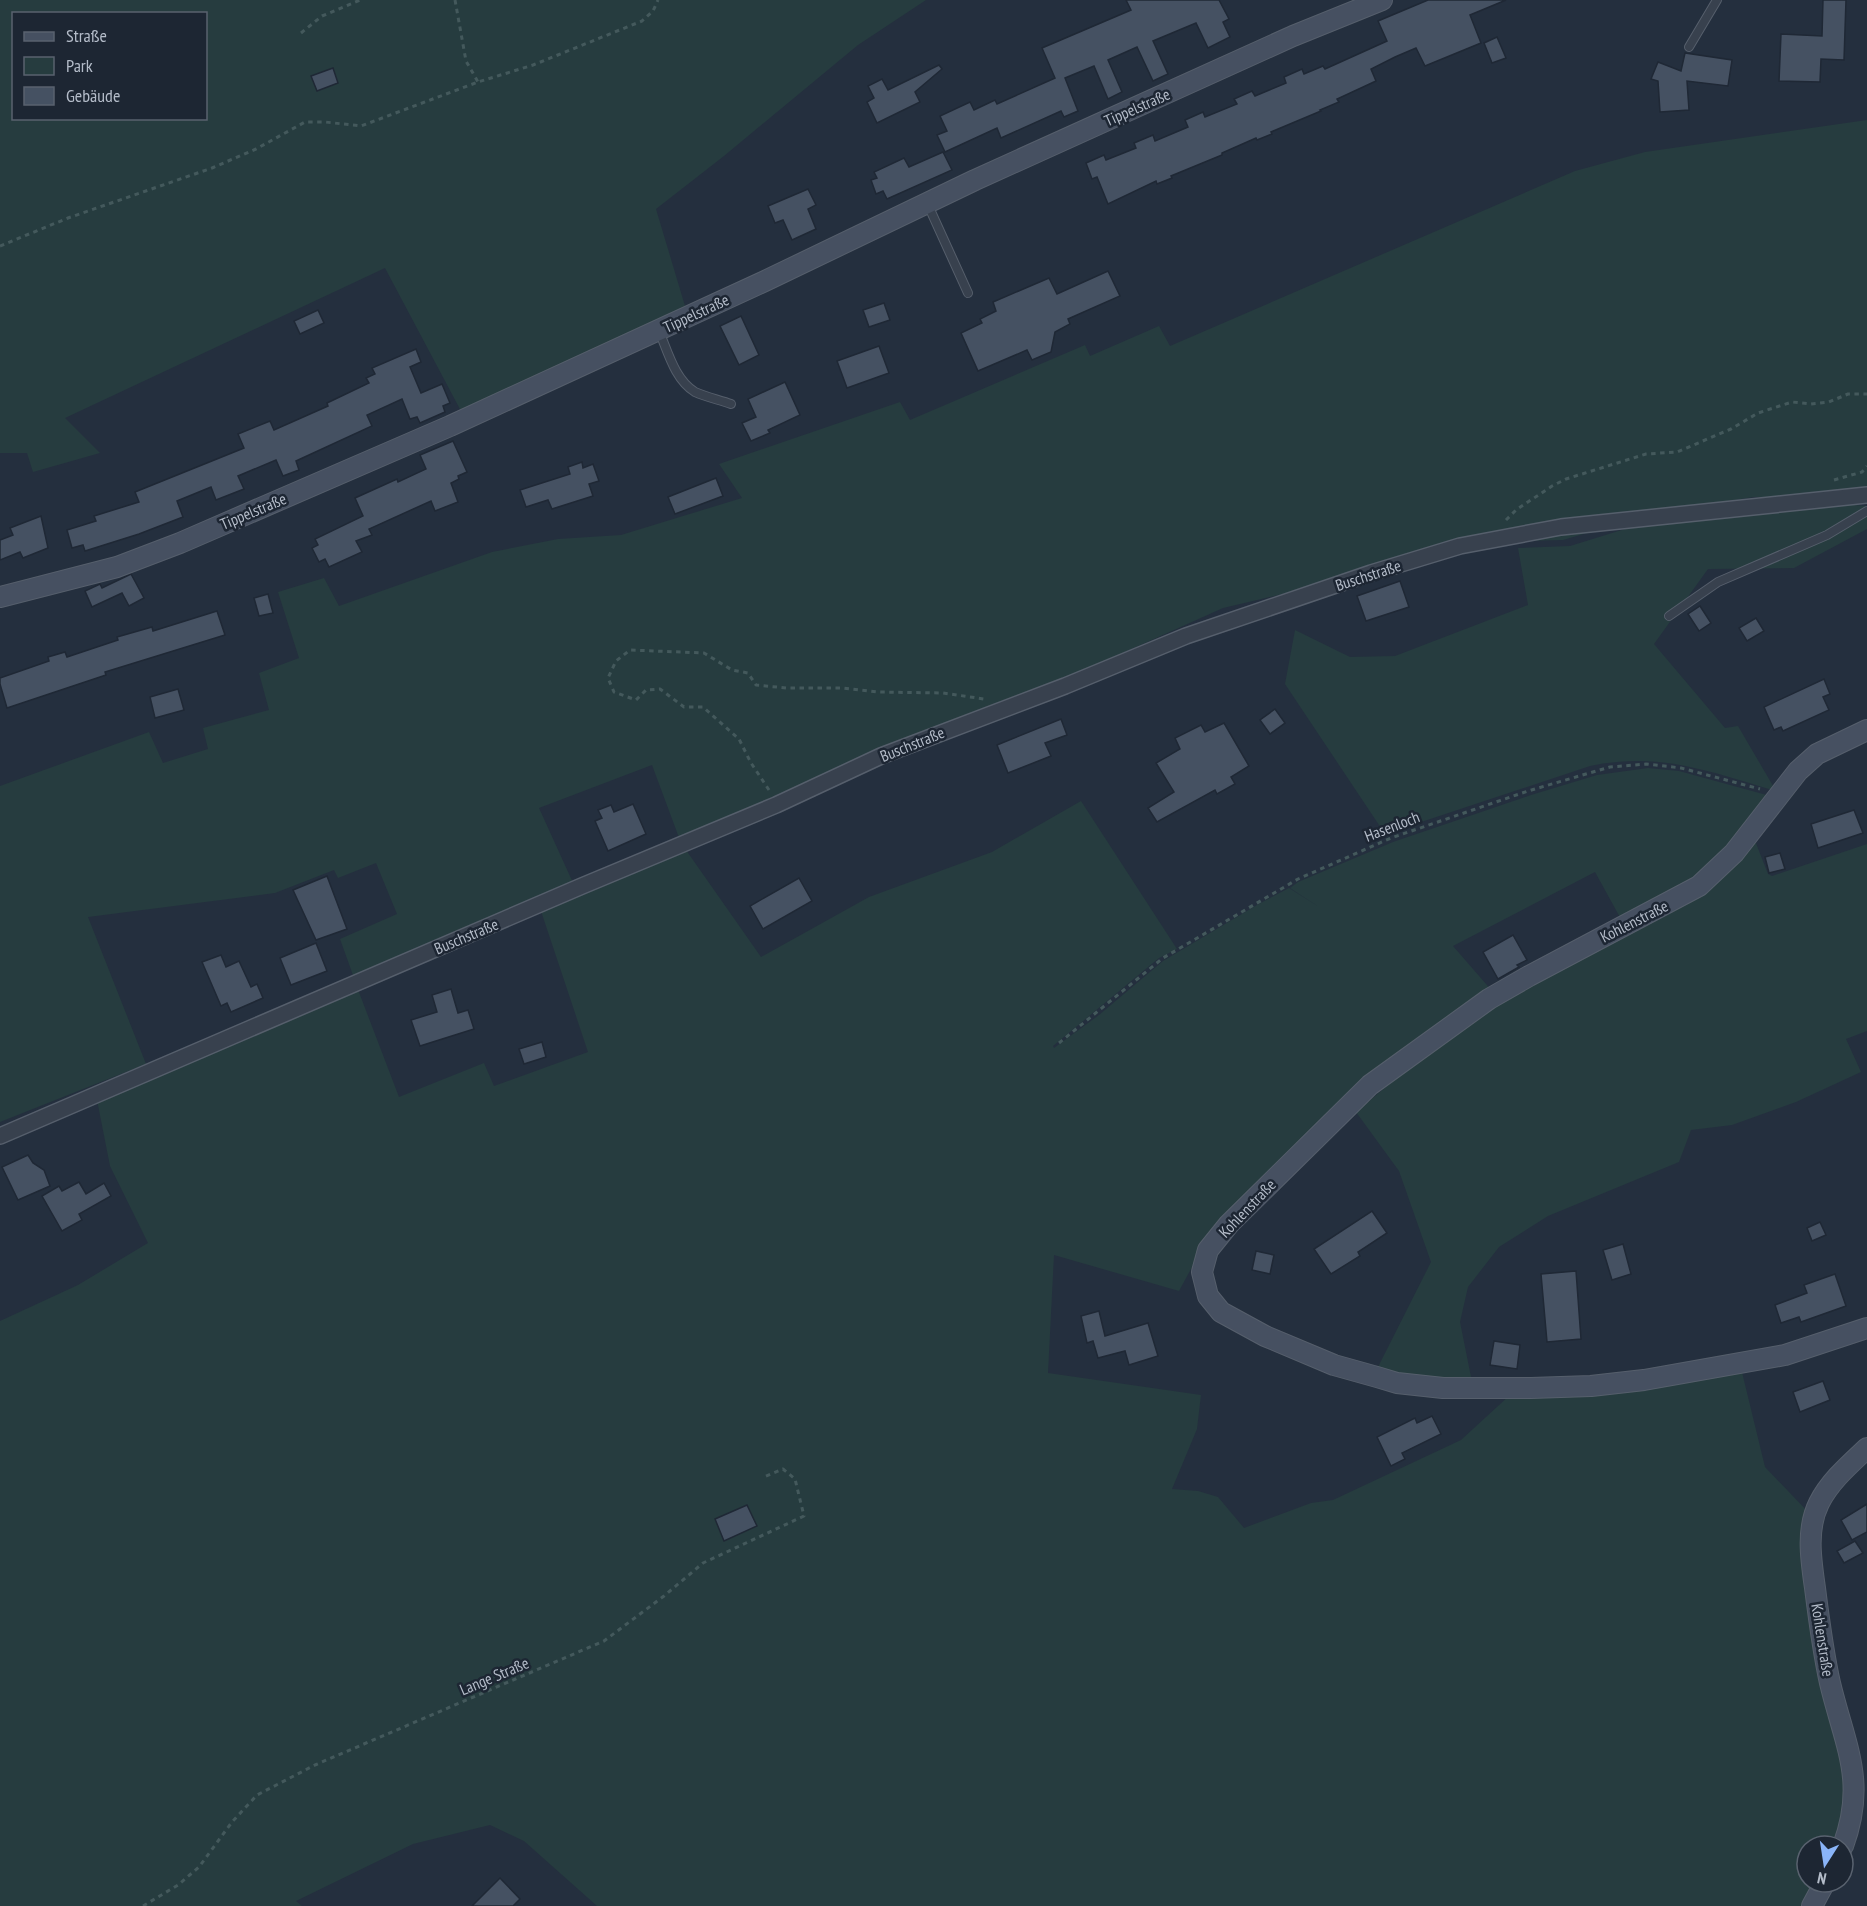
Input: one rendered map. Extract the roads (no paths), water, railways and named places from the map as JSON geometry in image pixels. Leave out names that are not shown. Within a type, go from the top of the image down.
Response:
[{"type":"street","name":"Tippelstraße","points":[[0,597],[117,567],[180,543],[450,426],[927,203],[1293,36],[1382,0]]},
{"type":"street","name":"Buschstraße","points":[[0,1136],[776,805],[881,756],[1065,687],[1186,636],[1371,573],[1460,546],[1497,538],[1561,526],[1867,495]]},
{"type":"street","name":"Kohlenstraße","points":[[1867,730],[1817,754],[1798,771],[1734,853],[1699,886],[1489,999],[1370,1085],[1212,1244],[1202,1272],[1208,1296],[1221,1312],[1265,1336],[1334,1365],[1397,1383],[1443,1388],[1543,1388],[1644,1380],[1785,1355],[1867,1328]]},
{"type":"street","name":"Kohlenstraße","points":[[1848,1834],[1855,1817],[1857,1786],[1843,1722],[1825,1661],[1810,1539],[1814,1516],[1822,1497],[1867,1448]]},
{"type":"lane","points":[[1689,47],[1717,0]]},
{"type":"lane","points":[[927,203],[968,293]]},
{"type":"lane","points":[[658,330],[676,371],[684,382],[696,392],[731,404]]},
{"type":"lane","points":[[1669,616],[1718,582],[1827,535],[1867,512]]}]
